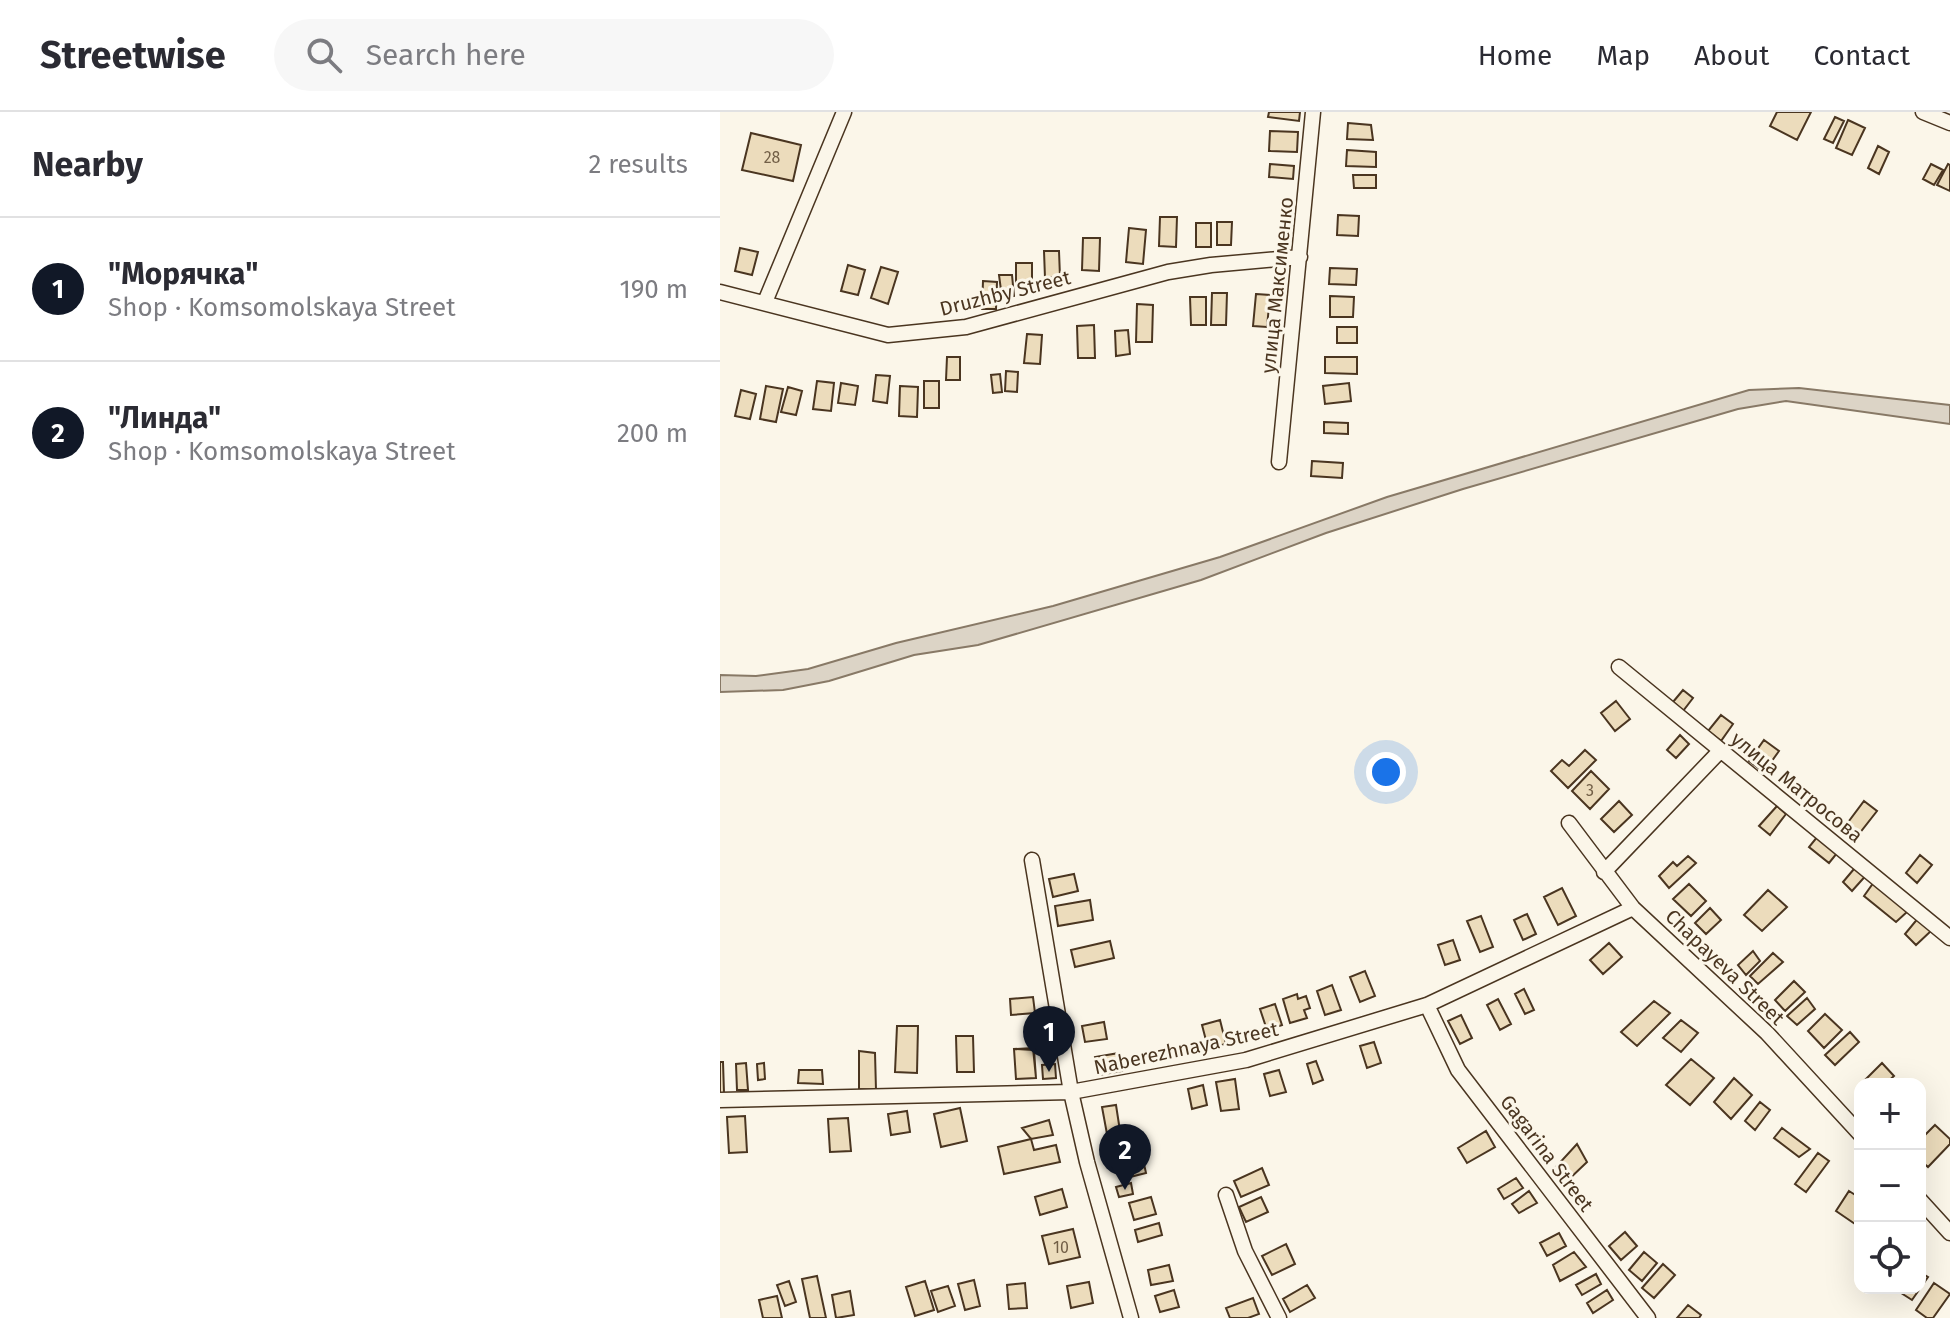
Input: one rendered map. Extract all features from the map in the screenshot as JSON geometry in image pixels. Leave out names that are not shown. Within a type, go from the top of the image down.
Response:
[{"type":"street","points":[[765,302],[844,112]]},
{"type":"street","name":"улица Максименко","points":[[1279,462],[1313,112]]},
{"type":"street","points":[[1923,112],[1950,123]]},
{"type":"street","name":"Druzhby Street","points":[[720,292],[888,335],[966,327],[1168,272],[1300,257]]},
{"type":"street","name":"улица Матросова","points":[[1619,667],[1950,938]]},
{"type":"street","points":[[1604,872],[1720,751]]},
{"type":"street","name":"Chapayeva Street","points":[[1569,823],[1633,908],[1767,1033],[1854,1127]]},
{"type":"street","points":[[1032,860],[1071,1092],[1087,1162],[1131,1318]]},
{"type":"street","name":"Naberezhnaya Street","points":[[720,1100],[1071,1092],[1246,1060],[1427,1005],[1633,908]]},
{"type":"street","name":"Gagarina Street","points":[[1427,1005],[1458,1070],[1648,1318]]},
{"type":"street","points":[[1226,1195],[1245,1251],[1279,1318]]},
{"type":"street","points":[[1926,1207],[1950,1233]]},
{"type":"shaded area","points":[[1799,388],[1950,405],[1950,424],[1786,401],[1738,409],[1463,489],[1326,533],[1201,580],[978,645],[914,655],[829,681],[783,690],[720,692],[720,675],[756,676],[808,669],[896,643],[1053,606],[1220,557],[1387,497],[1749,390]]},
{"type":"building","points":[[1269,112],[1300,112],[1299,121],[1268,117]]},
{"type":"building","points":[[1777,112],[1811,112],[1797,140],[1770,126]]},
{"type":"building","points":[[1835,117],[1844,121],[1833,143],[1824,139]]},
{"type":"building","points":[[1848,120],[1865,128],[1852,155],[1836,148]]},
{"type":"building","points":[[1348,123],[1371,125],[1373,140],[1347,139]]},
{"type":"building","points":[[1270,131],[1298,132],[1297,152],[1269,151]]},
{"type":"building","points":[[751,133],[801,145],[793,181],[742,170]]},
{"type":"building","points":[[1878,146],[1889,152],[1879,174],[1868,168]]},
{"type":"building","points":[[1347,150],[1376,152],[1376,167],[1346,166]]},
{"type":"building","points":[[1270,164],[1294,166],[1293,179],[1269,177]]},
{"type":"building","points":[[1931,164],[1943,170],[1934,185],[1923,179]]},
{"type":"building","points":[[1950,165],[1950,191],[1937,185]]},
{"type":"building","points":[[1353,175],[1376,175],[1376,188],[1354,188]]},
{"type":"building","points":[[1338,215],[1359,216],[1358,236],[1337,235]]},
{"type":"building","points":[[1160,217],[1177,217],[1176,247],[1159,246]]},
{"type":"building","points":[[1217,222],[1232,222],[1231,245],[1217,245]]},
{"type":"building","points":[[1196,223],[1211,223],[1211,247],[1196,247]]},
{"type":"building","points":[[1129,228],[1146,230],[1143,264],[1126,262]]},
{"type":"building","points":[[1083,238],[1100,238],[1099,271],[1082,270]]},
{"type":"building","points":[[740,248],[758,252],[752,275],[735,271]]},
{"type":"building","points":[[1044,251],[1059,251],[1060,277],[1045,278]]},
{"type":"building","points":[[1016,263],[1032,263],[1032,287],[1016,287]]},
{"type":"building","points":[[848,265],[865,270],[858,295],[841,291]]},
{"type":"building","points":[[881,267],[898,272],[888,304],[871,298]]},
{"type":"building","points":[[1330,268],[1357,269],[1356,285],[1329,284]]},
{"type":"building","points":[[999,275],[1012,275],[1014,296],[1002,298]]},
{"type":"building","points":[[983,281],[997,282],[996,309],[982,309]]},
{"type":"building","points":[[1212,293],[1227,293],[1226,325],[1211,325]]},
{"type":"building","points":[[1256,294],[1270,295],[1267,327],[1253,326]]},
{"type":"building","points":[[1330,296],[1354,297],[1353,317],[1330,317]]},
{"type":"building","points":[[1190,297],[1206,297],[1206,325],[1191,325]]},
{"type":"building","points":[[1137,304],[1153,305],[1152,342],[1136,342]]},
{"type":"building","points":[[1094,325],[1095,358],[1078,358],[1077,326]]},
{"type":"building","points":[[1337,327],[1357,327],[1357,343],[1337,343]]},
{"type":"building","points":[[1128,330],[1130,354],[1116,356],[1115,331]]},
{"type":"building","points":[[1027,334],[1042,335],[1040,364],[1024,363]]},
{"type":"building","points":[[947,357],[960,357],[960,380],[946,380]]},
{"type":"building","points":[[1325,357],[1357,357],[1357,374],[1325,373]]},
{"type":"building","points":[[1006,371],[1018,372],[1017,392],[1005,391]]},
{"type":"building","points":[[1000,374],[1002,392],[993,393],[991,375]]},
{"type":"building","points":[[876,375],[890,376],[887,403],[873,401]]},
{"type":"building","points":[[817,381],[834,383],[831,411],[813,409]]},
{"type":"building","points":[[924,381],[939,381],[939,408],[924,408]]},
{"type":"building","points":[[841,383],[858,386],[855,405],[838,403]]},
{"type":"building","points":[[1349,383],[1351,401],[1325,404],[1323,386]]},
{"type":"building","points":[[766,386],[783,389],[776,422],[760,419]]},
{"type":"building","points":[[900,386],[918,387],[917,417],[899,416]]},
{"type":"building","points":[[788,387],[802,391],[796,415],[781,412]]},
{"type":"building","points":[[741,390],[756,394],[750,419],[735,416]]},
{"type":"building","points":[[1324,422],[1348,423],[1348,434],[1324,433]]},
{"type":"building","points":[[1312,461],[1343,463],[1342,478],[1311,476]]},
{"type":"building","points":[[1683,690],[1693,698],[1683,711],[1673,702]]},
{"type":"building","points":[[1616,701],[1630,719],[1615,731],[1601,713]]},
{"type":"building","points":[[1721,715],[1733,724],[1721,741],[1708,731]]},
{"type":"building","points":[[1680,735],[1689,744],[1676,758],[1667,750]]},
{"type":"building","points":[[1764,740],[1779,751],[1764,772],[1749,761]]},
{"type":"building","points":[[1585,750],[1596,760],[1568,788],[1551,771],[1562,760],[1569,766]]},
{"type":"building","points":[[1591,771],[1609,789],[1590,809],[1572,791]]},
{"type":"building","points":[[1619,801],[1632,815],[1614,832],[1601,819]]},
{"type":"building","points":[[1864,801],[1877,811],[1855,839],[1843,829]]},
{"type":"building","points":[[1777,806],[1786,814],[1770,835],[1759,826]]},
{"type":"building","points":[[1822,831],[1842,847],[1829,863],[1809,847]]},
{"type":"building","points":[[1920,855],[1932,865],[1917,883],[1906,873]]},
{"type":"building","points":[[1688,856],[1696,863],[1669,888],[1659,876],[1673,862],[1677,866]]},
{"type":"building","points":[[1859,863],[1869,872],[1852,891],[1843,882]]},
{"type":"building","points":[[1074,874],[1078,891],[1053,897],[1049,879]]},
{"type":"building","points":[[1874,882],[1908,911],[1896,922],[1864,896]]},
{"type":"building","points":[[1689,884],[1706,901],[1691,916],[1673,899]]},
{"type":"building","points":[[1562,888],[1576,916],[1558,925],[1544,897]]},
{"type":"building","points":[[1768,890],[1787,907],[1762,931],[1744,915]]},
{"type":"building","points":[[1090,900],[1093,920],[1058,926],[1055,906]]},
{"type":"building","points":[[1710,908],[1721,920],[1706,934],[1695,923]]},
{"type":"building","points":[[1527,914],[1536,934],[1523,940],[1514,920]]},
{"type":"building","points":[[1481,916],[1493,947],[1480,952],[1467,921]]},
{"type":"building","points":[[1919,917],[1932,930],[1916,945],[1905,934]]},
{"type":"building","points":[[1453,940],[1460,960],[1445,965],[1438,945]]},
{"type":"building","points":[[1110,941],[1114,958],[1075,967],[1071,950]]},
{"type":"building","points":[[1609,943],[1622,957],[1603,974],[1590,960]]},
{"type":"building","points":[[1753,951],[1760,961],[1746,975],[1738,965]]},
{"type":"building","points":[[1773,953],[1783,962],[1758,984],[1750,976]]},
{"type":"building","points":[[1365,971],[1375,996],[1360,1002],[1350,977]]},
{"type":"building","points":[[1794,981],[1805,992],[1785,1011],[1775,1000]]},
{"type":"building","points":[[1332,985],[1341,1010],[1325,1015],[1317,991]]},
{"type":"building","points":[[1524,989],[1534,1010],[1525,1014],[1515,994]]},
{"type":"building","points":[[1297,994],[1298,999],[1306,996],[1310,1008],[1304,1010],[1307,1018],[1290,1023],[1283,999]]},
{"type":"building","points":[[1033,997],[1035,1013],[1011,1015],[1010,999]]},
{"type":"building","points":[[1807,998],[1815,1009],[1797,1025],[1787,1016]]},
{"type":"building","points":[[1498,999],[1511,1024],[1500,1030],[1487,1005]]},
{"type":"building","points":[[1654,1001],[1670,1013],[1637,1046],[1621,1032]]},
{"type":"building","points":[[1275,1004],[1282,1025],[1267,1030],[1260,1009]]},
{"type":"building","points":[[1825,1014],[1842,1030],[1824,1048],[1808,1031]]},
{"type":"building","points":[[1461,1015],[1472,1038],[1460,1044],[1448,1021]]},
{"type":"building","points":[[1220,1020],[1226,1044],[1208,1048],[1202,1025]]},
{"type":"building","points":[[1681,1020],[1698,1033],[1681,1052],[1663,1038]]},
{"type":"building","points":[[1104,1022],[1107,1039],[1085,1042],[1082,1026]]},
{"type":"building","points":[[897,1026],[918,1026],[917,1073],[895,1072]]},
{"type":"building","points":[[1850,1032],[1859,1042],[1835,1065],[1825,1055]]},
{"type":"building","points":[[956,1036],[973,1036],[974,1072],[957,1072]]},
{"type":"building","points":[[1374,1042],[1381,1063],[1367,1068],[1360,1046]]},
{"type":"building","points":[[1033,1048],[1036,1078],[1016,1079],[1014,1049]]},
{"type":"building","points":[[1014,1049],[1034,1050],[1036,1078],[1016,1079]]},
{"type":"building","points":[[859,1051],[875,1053],[876,1090],[859,1089]]},
{"type":"building","points":[[1119,1053],[1122,1071],[1098,1075],[1095,1057]]},
{"type":"building","points":[[1691,1059],[1714,1078],[1690,1105],[1666,1085]]},
{"type":"building","points":[[1316,1061],[1323,1080],[1313,1084],[1307,1064]]},
{"type":"building","points":[[720,1062],[723,1062],[724,1093],[720,1093]]},
{"type":"building","points":[[746,1063],[748,1090],[737,1090],[736,1064]]},
{"type":"building","points":[[764,1063],[765,1079],[758,1080],[757,1064]]},
{"type":"building","points":[[1882,1063],[1894,1076],[1892,1078],[1867,1078]]},
{"type":"building","points":[[1055,1064],[1056,1078],[1043,1079],[1042,1065]]},
{"type":"building","points":[[1055,1064],[1056,1078],[1043,1079],[1042,1065]]},
{"type":"building","points":[[799,1070],[822,1070],[823,1084],[798,1083]]},
{"type":"building","points":[[1279,1070],[1286,1092],[1270,1096],[1264,1074]]},
{"type":"building","points":[[1734,1078],[1752,1095],[1731,1119],[1714,1102]]},
{"type":"building","points":[[1235,1079],[1239,1109],[1221,1111],[1216,1082]]},
{"type":"building","points":[[1203,1085],[1207,1105],[1192,1109],[1188,1089]]},
{"type":"building","points":[[1760,1102],[1770,1110],[1755,1130],[1745,1121]]},
{"type":"building","points":[[1116,1105],[1120,1131],[1107,1134],[1102,1107]]},
{"type":"building","points":[[960,1108],[967,1141],[941,1147],[934,1114]]},
{"type":"building","points":[[907,1111],[910,1132],[891,1135],[888,1114]]},
{"type":"building","points":[[745,1116],[747,1152],[729,1153],[727,1117]]},
{"type":"building","points":[[848,1118],[851,1151],[830,1152],[828,1119]]},
{"type":"building","points":[[1049,1120],[1053,1135],[1031,1139],[1022,1128]]},
{"type":"building","points":[[1935,1125],[1950,1139],[1950,1144],[1928,1167],[1926,1165],[1926,1134]]},
{"type":"building","points":[[1782,1128],[1810,1149],[1799,1157],[1774,1138]]},
{"type":"building","points":[[1486,1131],[1495,1147],[1467,1163],[1458,1148]]},
{"type":"building","points":[[1125,1136],[1128,1148],[1113,1152],[1110,1140]]},
{"type":"building","points":[[1031,1139],[1034,1150],[1056,1145],[1060,1162],[1004,1174],[998,1147]]},
{"type":"building","points":[[1577,1144],[1587,1162],[1564,1184],[1554,1169]]},
{"type":"building","points":[[1818,1153],[1829,1161],[1806,1192],[1795,1184]]},
{"type":"building","points":[[1142,1155],[1146,1173],[1122,1179],[1117,1161]]},
{"type":"building","points":[[1262,1168],[1269,1185],[1241,1197],[1234,1181]]},
{"type":"building","points":[[1516,1178],[1523,1188],[1504,1199],[1498,1189]]},
{"type":"building","points":[[1131,1183],[1133,1194],[1119,1197],[1116,1187]]},
{"type":"building","points":[[1062,1189],[1067,1207],[1040,1215],[1035,1197]]},
{"type":"building","points":[[1529,1191],[1537,1203],[1519,1213],[1512,1204]]},
{"type":"building","points":[[1849,1191],[1854,1194],[1854,1223],[1836,1211]]},
{"type":"building","points":[[1151,1197],[1156,1214],[1134,1220],[1129,1203]]},
{"type":"building","points":[[1261,1197],[1268,1212],[1246,1222],[1239,1207]]},
{"type":"building","points":[[1159,1223],[1162,1235],[1138,1242],[1135,1230]]},
{"type":"building","points":[[1073,1229],[1080,1257],[1049,1264],[1042,1236]]},
{"type":"building","points":[[1625,1232],[1637,1246],[1621,1260],[1609,1246]]},
{"type":"building","points":[[1559,1233],[1566,1246],[1547,1256],[1540,1243]]},
{"type":"building","points":[[1286,1244],[1295,1264],[1272,1275],[1262,1256]]},
{"type":"building","points":[[1574,1252],[1586,1267],[1560,1281],[1553,1265]]},
{"type":"building","points":[[1644,1252],[1657,1263],[1642,1281],[1629,1270]]},
{"type":"building","points":[[1663,1264],[1675,1275],[1654,1298],[1642,1288]]},
{"type":"building","points":[[1169,1265],[1173,1281],[1151,1285],[1148,1270]]},
{"type":"building","points":[[1596,1274],[1601,1284],[1582,1295],[1576,1285]]},
{"type":"building","points":[[817,1276],[826,1318],[810,1318],[802,1279]]},
{"type":"building","points":[[974,1280],[980,1306],[965,1310],[958,1284]]},
{"type":"building","points":[[789,1281],[796,1302],[785,1306],[777,1285]]},
{"type":"building","points":[[925,1281],[934,1310],[915,1316],[906,1287]]},
{"type":"building","points":[[1089,1282],[1093,1303],[1071,1308],[1067,1286]]},
{"type":"building","points":[[1025,1283],[1027,1308],[1009,1309],[1007,1285]]},
{"type":"building","points":[[1934,1283],[1950,1294],[1933,1318],[1927,1318],[1916,1310]]},
{"type":"building","points":[[1307,1285],[1315,1298],[1290,1312],[1283,1299]]},
{"type":"building","points":[[948,1286],[955,1306],[938,1312],[931,1291]]},
{"type":"building","points":[[1174,1290],[1179,1307],[1160,1312],[1155,1296]]},
{"type":"building","points":[[1607,1290],[1613,1300],[1593,1313],[1587,1303]]},
{"type":"building","points":[[850,1291],[854,1315],[836,1318],[832,1295]]},
{"type":"building","points":[[1903,1294],[1916,1294],[1912,1300]]},
{"type":"building","points":[[777,1296],[782,1318],[763,1318],[759,1300]]},
{"type":"building","points":[[1253,1298],[1259,1314],[1248,1318],[1230,1318],[1226,1308]]},
{"type":"building","points":[[1688,1305],[1701,1315],[1699,1318],[1677,1318]]},
{"type":"place","name":"\"Морячка\"","points":[[1049,1072]]},
{"type":"place","name":"\"Линда\"","points":[[1125,1190]]}]
